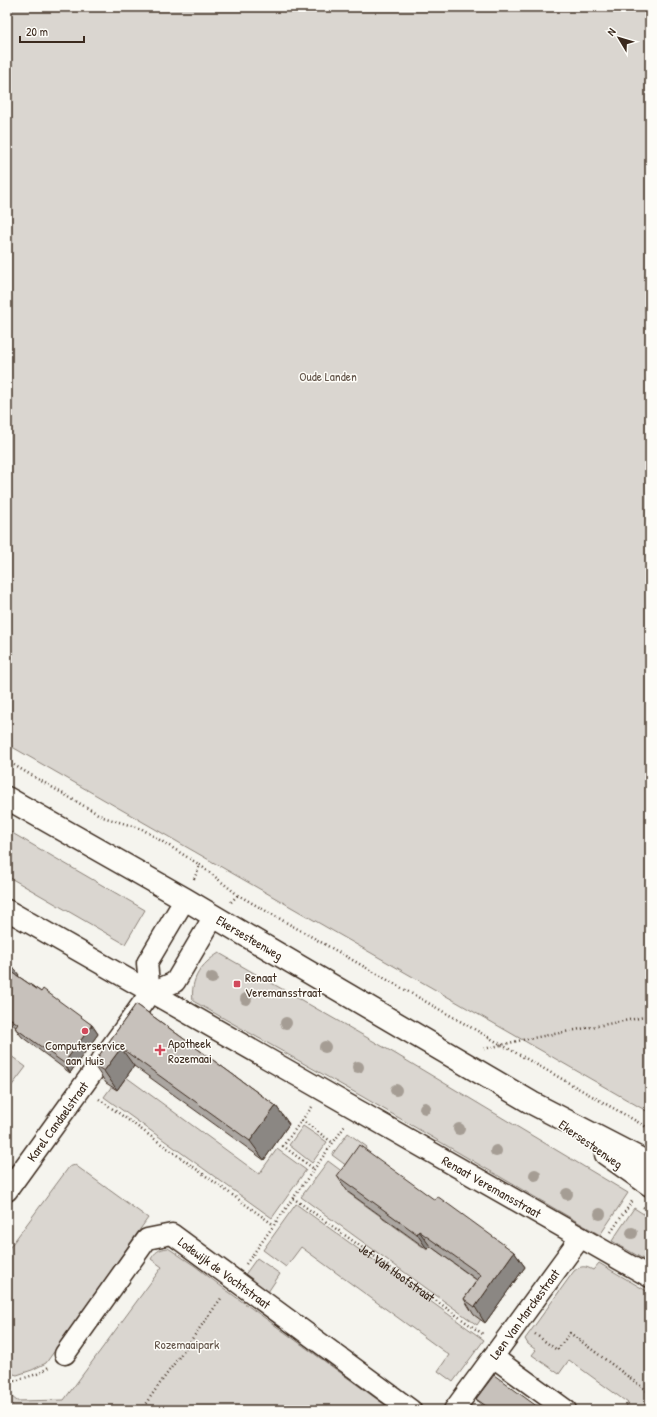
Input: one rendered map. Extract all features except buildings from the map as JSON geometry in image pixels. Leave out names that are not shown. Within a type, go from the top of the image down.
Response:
[{"type":"main road","name":"Ekersesteenweg","points":[[7,798],[185,899],[532,1103],[650,1164]]},
{"type":"main road","name":"Ekersesteenweg","points":[[532,1103],[650,1185]]},
{"type":"street","points":[[185,899],[147,963],[150,993],[175,982],[214,916]]},
{"type":"street","name":"Renaat Veremansstraat","points":[[7,910],[650,1277]]},
{"type":"street","name":"Karel Candaelstraat","points":[[7,1191],[150,993]]},
{"type":"street","name":"Lodewijk de Vochtstraat","points":[[65,1354],[147,1239],[172,1234],[411,1410]]},
{"type":"street","name":"Leen Van Marckestraat","points":[[566,1410],[497,1352],[580,1238]]},
{"type":"street","points":[[454,1410],[497,1352]]},
{"type":"path","points":[[7,761],[103,817],[142,829],[200,865],[238,895],[650,1129]]},
{"type":"path","points":[[452,1057],[502,1044],[650,1016]]},
{"type":"path","points":[[82,1087],[274,1225]]},
{"type":"path","points":[[312,1106],[283,1146],[314,1169]]},
{"type":"path","points":[[141,1410],[357,1110]]},
{"type":"path","points":[[302,1120],[333,1143]]},
{"type":"path","name":"Jef Van Hoofstraat","points":[[293,1198],[497,1352]]},
{"type":"path","points":[[599,1248],[632,1199],[650,1211]]},
{"type":"path","points":[[518,1322],[557,1350],[570,1333],[650,1393]]},
{"type":"path","points":[[7,1377],[15,1381],[40,1374],[65,1354]]},
{"type":"path","points":[[645,1410],[650,1404]]},
{"type":"green space","name":"Oude Landen","points":[[7,7],[650,7],[650,1113],[7,744]]},
{"type":"green space","points":[[7,830],[145,910],[125,944],[7,876]]},
{"type":"green space","points":[[219,953],[394,1053],[628,1193],[600,1235],[363,1097],[193,1001],[193,986],[198,973],[207,962]]},
{"type":"green space","points":[[7,1053],[26,1067],[7,1092]]},
{"type":"green space","points":[[126,1077],[259,1174],[277,1149],[306,1170],[272,1218],[104,1097],[112,1086]]},
{"type":"green space","points":[[303,1126],[327,1142],[312,1163],[289,1145]]},
{"type":"green space","points":[[348,1133],[367,1147],[351,1169],[332,1155]]},
{"type":"green space","points":[[328,1161],[355,1181],[347,1192],[427,1250],[430,1246],[491,1291],[481,1319],[477,1325],[301,1197]]},
{"type":"green space","points":[[75,1165],[148,1218],[46,1363],[17,1375],[7,1372],[7,1251],[69,1167]]},
{"type":"green space","points":[[296,1204],[484,1340],[453,1382],[438,1371],[449,1355],[301,1247],[286,1267],[263,1250]]},
{"type":"green space","points":[[634,1208],[650,1218],[650,1263],[612,1241]]},
{"type":"green space","name":"Rozemaaipark","points":[[168,1248],[195,1266],[392,1410],[7,1410],[7,1393],[17,1401],[64,1400],[162,1267],[151,1259],[160,1250]]},
{"type":"green space","points":[[257,1258],[280,1274],[268,1292],[244,1276]]},
{"type":"green space","points":[[599,1263],[650,1293],[650,1410],[624,1410],[628,1403],[569,1360],[559,1374],[532,1355],[536,1350],[528,1344],[525,1339],[574,1271],[584,1267],[593,1270]]},
{"type":"place","name":"Renaat Veremansstraat","points":[[237,984]]},
{"type":"place","name":"Computerservice aan Huis","points":[[85,1031]]},
{"type":"place","name":"Apotheek Rozemaai","points":[[160,1050]]}]
